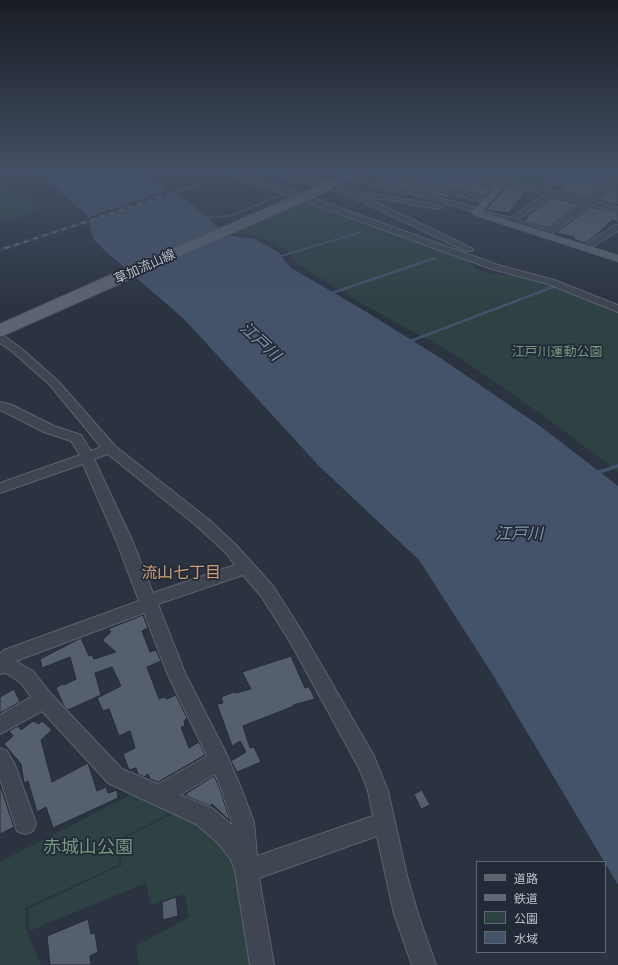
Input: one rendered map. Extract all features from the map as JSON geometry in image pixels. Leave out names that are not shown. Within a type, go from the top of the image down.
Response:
[{"type":"main road","name":"草加流山線","points":[[0,333],[255,219]]},
{"type":"main road","points":[[498,219],[618,259]]},
{"type":"street","points":[[362,219],[484,263],[551,282],[618,309]]},
{"type":"street","points":[[406,219],[508,267],[506,270]]},
{"type":"street","points":[[504,219],[549,233],[567,219]]},
{"type":"street","points":[[584,248],[618,227]]},
{"type":"street","points":[[0,333],[54,383],[110,449],[203,523],[248,566],[279,609],[367,763],[378,791],[384,823],[406,914],[424,965]]},
{"type":"street","points":[[0,406],[8,408],[23,418],[49,429],[76,438],[88,458],[124,540],[177,675],[219,760],[243,822],[246,848],[246,871],[262,965]]},
{"type":"street","points":[[0,488],[110,449]]},
{"type":"street","points":[[1,665],[10,655],[92,626],[148,602],[248,566]]},
{"type":"street","points":[[1,665],[8,665],[27,677],[44,700],[115,776],[204,816],[226,835],[239,853],[246,871]]},
{"type":"street","points":[[0,725],[44,700]]},
{"type":"street","points":[[0,758],[8,772],[24,823]]},
{"type":"street","points":[[158,796],[219,760]]},
{"type":"street","points":[[246,871],[384,823]]},
{"type":"green space","points":[[0,219],[12,219],[0,223]]},
{"type":"green space","name":"江戸川運動公園","points":[[262,219],[358,219],[465,258],[476,269],[491,274],[520,276],[535,279],[618,312],[618,472],[548,419],[451,352],[364,305],[299,265],[286,250],[259,236],[230,233]]},
{"type":"green space","name":"赤城山公園","points":[[134,793],[175,810],[116,841],[120,864],[25,908],[26,929],[41,965],[0,965],[0,862]]},
{"type":"green space","points":[[178,811],[200,820],[238,865],[255,965],[139,965],[136,946],[189,917],[185,894],[151,905],[146,883],[29,931],[28,909],[122,865],[118,841]]},
{"type":"water","name":"江戸川","points":[[89,219],[208,219],[226,235],[255,239],[278,252],[291,268],[360,308],[442,359],[540,426],[618,486],[618,885],[606,865],[606,861],[604,861],[493,675],[419,560],[319,466],[184,319],[104,250],[93,238]]},
{"type":"pier","points":[[86,219],[96,219],[87,222]]},
{"type":"building","points":[[525,219],[560,219],[548,228],[523,221]]},
{"type":"building","points":[[574,219],[618,219],[618,222],[612,220],[594,237],[585,243],[573,239],[575,237],[556,233]]},
{"type":"building","points":[[143,615],[148,628],[142,631],[150,652],[156,650],[161,661],[147,667],[159,699],[164,697],[167,699],[176,695],[187,718],[184,721],[185,726],[181,727],[189,748],[199,742],[205,755],[158,782],[150,779],[148,774],[144,777],[138,774],[136,768],[129,770],[123,754],[135,748],[130,731],[119,736],[109,709],[103,711],[97,698],[121,686],[112,667],[95,673],[101,695],[68,710],[64,706],[56,688],[76,679],[70,657],[42,668],[40,659],[81,638],[89,656],[92,655],[94,659],[116,652],[102,640],[111,632],[108,629]]},
{"type":"building","points":[[291,656],[305,688],[309,687],[315,699],[293,705],[294,706],[243,726],[250,748],[254,747],[261,762],[237,772],[231,761],[246,752],[240,741],[232,746],[217,704],[223,703],[221,697],[234,692],[236,693],[251,689],[242,672]]},
{"type":"building","points":[[14,689],[20,702],[0,713],[0,697]]},
{"type":"building","points":[[33,721],[39,724],[42,721],[52,730],[41,740],[52,782],[88,763],[97,791],[106,787],[108,793],[117,790],[118,798],[53,828],[46,807],[37,812],[28,781],[24,783],[21,764],[4,744],[13,736],[9,731],[18,726],[21,730]]},
{"type":"building","points":[[214,776],[220,789],[230,821],[212,804],[210,806],[184,795]]},
{"type":"building","points":[[0,785],[14,827],[0,834]]},
{"type":"building","points":[[422,790],[430,805],[421,809],[414,794]]},
{"type":"building","points":[[176,897],[178,916],[163,920],[162,902]]},
{"type":"building","points":[[88,919],[91,934],[95,933],[98,952],[90,956],[91,965],[50,965],[47,936]]},
{"type":"waterway","points":[[278,257],[361,232]]},
{"type":"waterway","points":[[418,264],[436,258]]},
{"type":"waterway","points":[[329,294],[418,264]]},
{"type":"waterway","points":[[408,342],[553,287]]},
{"type":"waterway","points":[[596,473],[618,466]]},
{"type":"railway","points":[[0,250],[94,219]]},
{"type":"district","name":"流山七丁目","points":[[181,573]]}]
